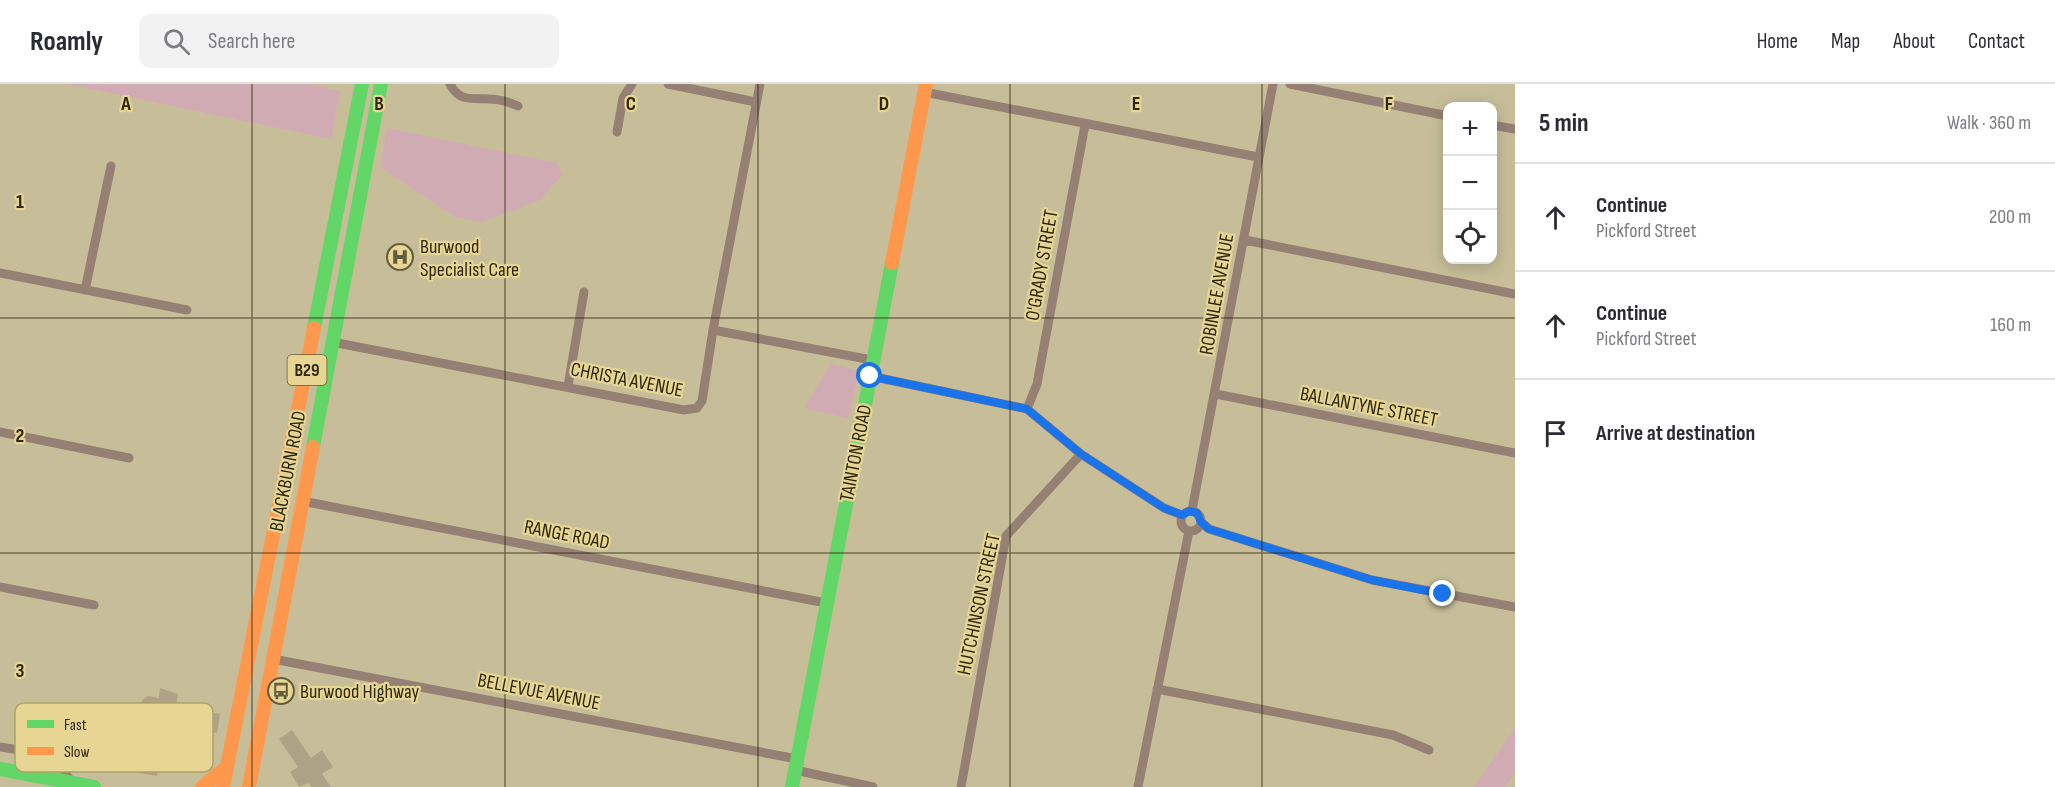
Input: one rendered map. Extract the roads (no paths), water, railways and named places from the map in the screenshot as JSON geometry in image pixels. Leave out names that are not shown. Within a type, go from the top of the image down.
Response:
[{"type":"main road","name":"BLACKBURN ROAD","points":[[223,787],[362,84]]},
{"type":"main road","name":"BLACKBURN ROAD","points":[[249,787],[381,84]]},
{"type":"main road","name":"TAINTON ROAD","points":[[792,787],[925,88]]},
{"type":"main road","points":[[313,339],[332,342]]},
{"type":"main road","points":[[202,787],[227,767]]},
{"type":"main road","points":[[0,769],[15,772]]},
{"type":"main road","points":[[252,770],[260,787]]},
{"type":"main road","points":[[15,772],[94,787]]},
{"type":"street","points":[[450,84],[455,93],[470,100],[489,99],[518,106]]},
{"type":"street","points":[[616,132],[623,98],[632,84]]},
{"type":"street","points":[[668,84],[756,102]]},
{"type":"street","name":"CHRISTA AVENUE","points":[[332,342],[684,410],[697,408],[702,400],[713,330],[760,84]]},
{"type":"street","name":"ROBINLEE AVENUE","points":[[1192,510],[1216,394],[1273,84]]},
{"type":"street","points":[[1290,84],[1443,115]]},
{"type":"street","points":[[925,88],[1085,125],[1258,157]]},
{"type":"street","name":"O'GRADY STREET","points":[[1027,409],[1037,384],[1085,125]]},
{"type":"street","points":[[1497,126],[1515,129]]},
{"type":"street","points":[[85,290],[111,166]]},
{"type":"street","points":[[1245,240],[1515,294]]},
{"type":"street","points":[[0,273],[187,310]]},
{"type":"street","points":[[568,386],[585,292]]},
{"type":"street","points":[[713,330],[872,360]]},
{"type":"street","points":[[870,376],[1027,409],[1081,454],[1164,508],[1182,515],[1192,510],[1209,529],[1372,580],[1515,607]]},
{"type":"street","name":"BALLANTYNE STREET","points":[[1216,394],[1515,453]]},
{"type":"street","points":[[0,432],[129,458]]},
{"type":"street","name":"HUTCHINSON STREET","points":[[961,787],[1006,536],[1081,454]]},
{"type":"street","name":"RANGE ROAD","points":[[302,501],[826,603]]},
{"type":"street","points":[[1182,515],[1183,527],[1189,531]]},
{"type":"street","points":[[1189,531],[1194,530],[1201,522]]},
{"type":"street","points":[[1138,787],[1189,531]]},
{"type":"street","points":[[0,587],[94,605]]},
{"type":"street","name":"BELLEVUE AVENUE","points":[[273,659],[796,764],[873,787]]},
{"type":"street","points":[[1157,689],[1393,735],[1429,750]]},
{"type":"street","points":[[0,747],[15,750]]},
{"type":"street","points":[[66,772],[72,783]]},
{"type":"place","name":"Burwood Specialist Care","points":[[400,257]]},
{"type":"place","name":"Burwood Highway","points":[[281,691]]}]
